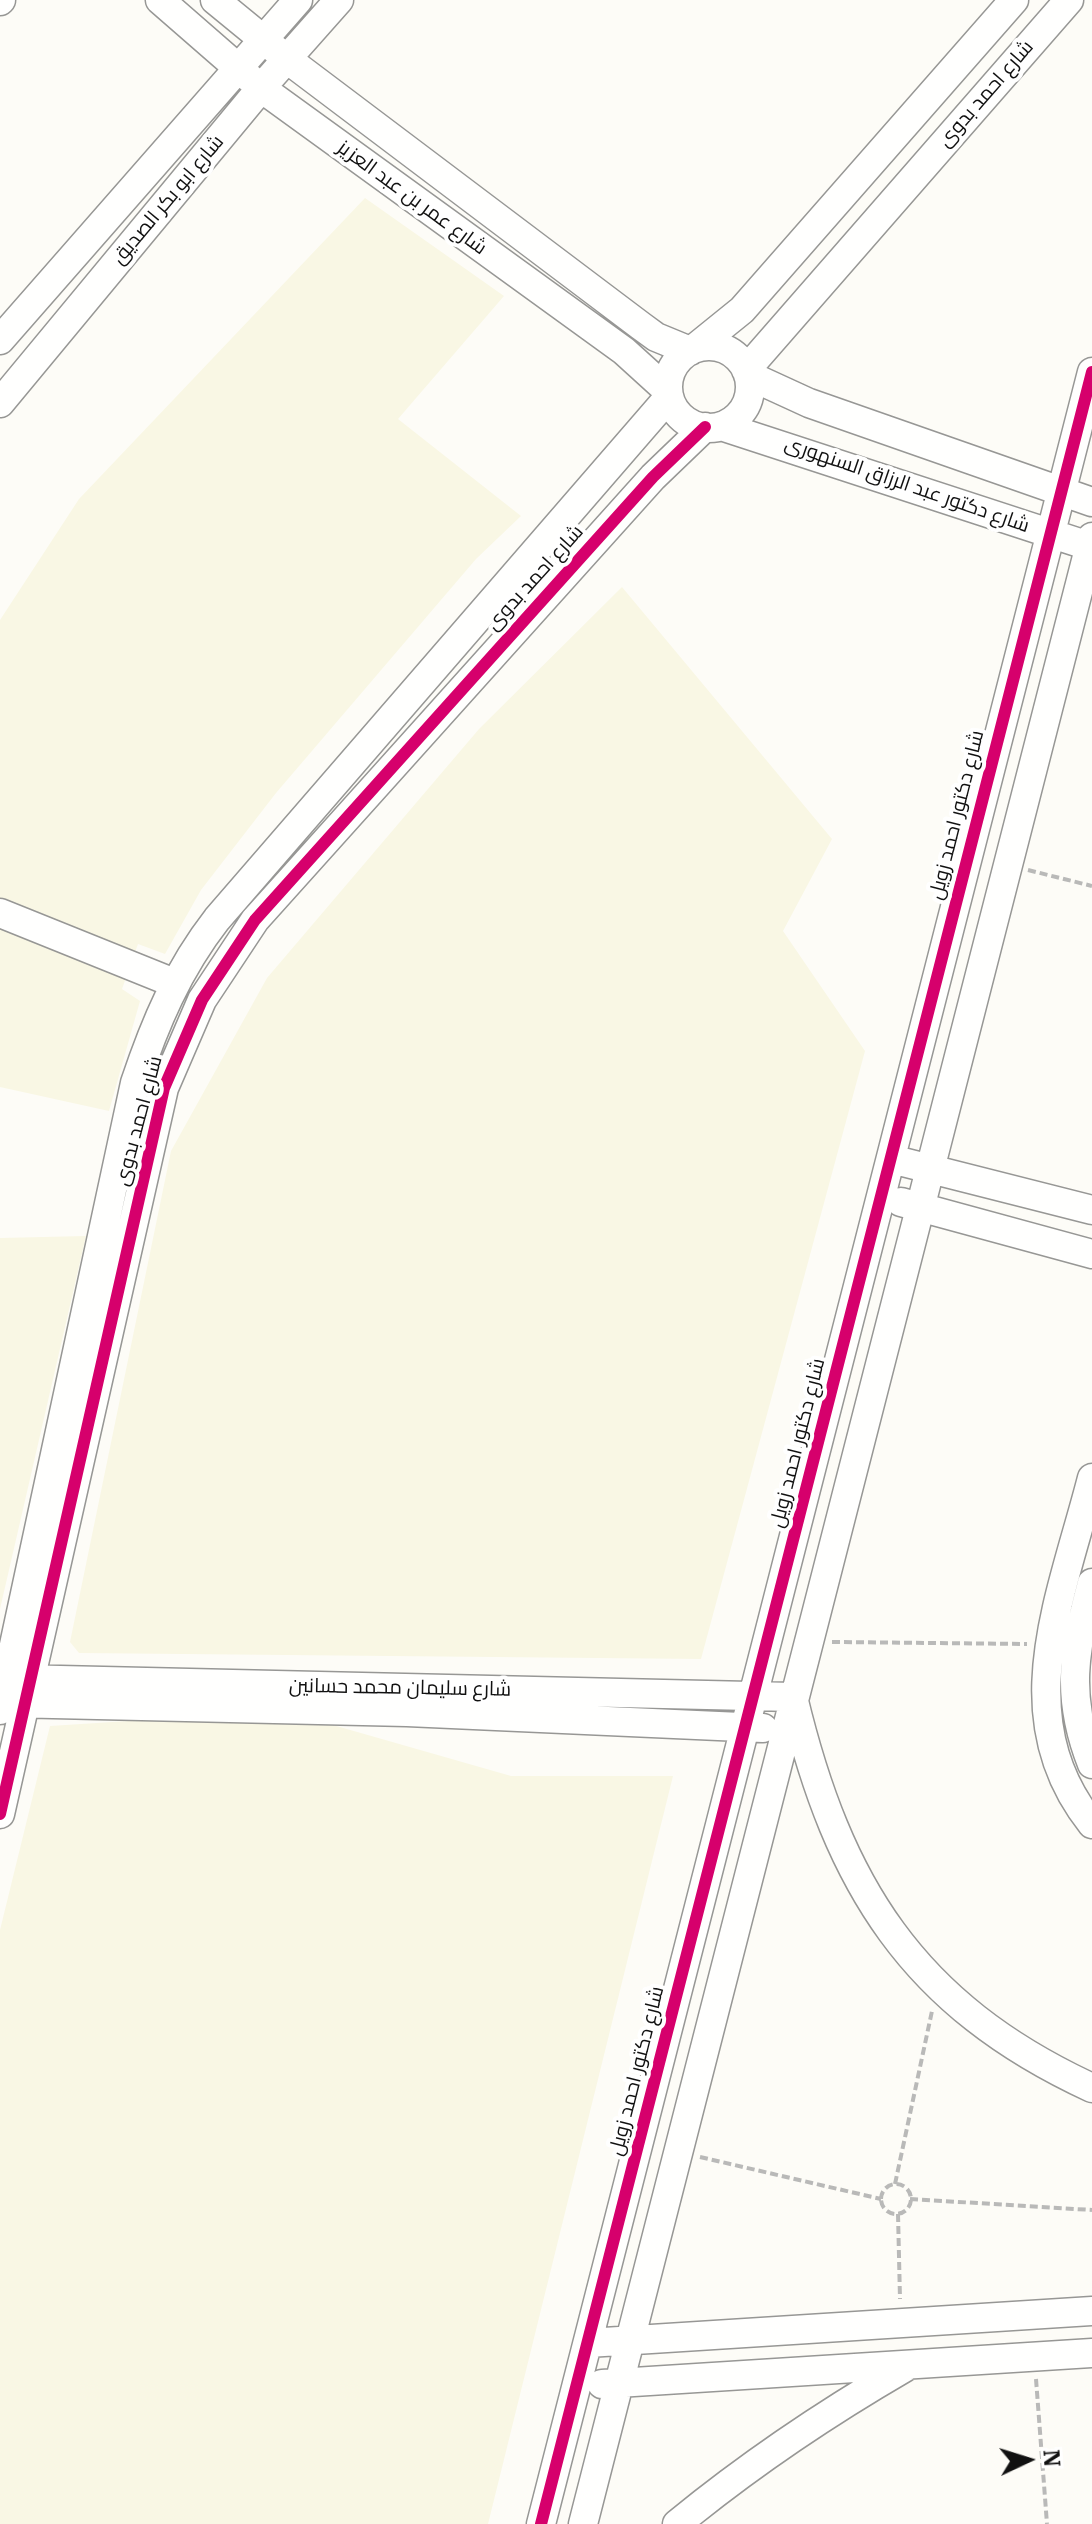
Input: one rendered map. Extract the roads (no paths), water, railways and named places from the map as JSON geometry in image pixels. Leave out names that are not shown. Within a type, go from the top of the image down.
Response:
[{"type":"street","name":"شارع عمر بن عبد العزيز","points":[[160,0],[261,88],[624,351],[669,394]]},
{"type":"street","name":"شارع عمر بن عبد العزيز","points":[[215,0],[287,59],[656,337],[692,350]]},
{"type":"street","name":"شارع ابو بكر الصديق","points":[[0,340],[298,0]]},
{"type":"street","name":"شارع ابو بكر الصديق","points":[[0,403],[261,88],[339,0]]},
{"type":"street","name":"شارع احمد بدوى","points":[[692,350],[742,310],[1014,0]]},
{"type":"street","name":"شارع احمد بدوى","points":[[747,373],[1069,0]]},
{"type":"street","points":[[747,373],[747,400],[732,420],[713,427],[679,415],[669,394],[673,367],[692,350],[707,346],[730,352],[747,373],[809,403],[1092,502]]},
{"type":"street","name":"شارع دكتور احمد زويل","points":[[541,2524],[1092,372]]},
{"type":"street","name":"شارع احمد بدوى","points":[[0,1814],[10,1694],[135,1083],[150,1037],[174,983],[217,919],[669,394]]},
{"type":"street","name":"شارع احمد بدوى","points":[[10,1694],[164,1088],[202,1000],[255,920],[653,477],[713,427]]},
{"type":"street","name":"شارع دكتور عبد الرزاق السنهورى","points":[[713,427],[1050,533],[1091,543]]},
{"type":"street","points":[[583,2524],[1091,543]]},
{"type":"street","points":[[0,913],[174,983]]},
{"type":"street","points":[[891,1159],[1092,1210]]},
{"type":"street","points":[[881,1197],[1092,1254]]},
{"type":"street","points":[[1092,1478],[1073,1642],[1073,1692],[1079,1730],[1092,1764]]},
{"type":"street","points":[[1078,1613],[1092,1583]]},
{"type":"street","points":[[1073,1642],[1044,1685],[1051,1749],[1063,1779],[1092,1824]]},
{"type":"street","name":"شارع سليمان محمد حسانين","points":[[10,1694],[793,1697]]},
{"type":"street","name":"شارع سليمان محمد حسانين","points":[[10,1694],[785,1729]]},
{"type":"street","points":[[793,1697],[806,1751],[848,1861],[875,1912],[910,1958],[937,1986],[997,2036],[1047,2067],[1092,2088]]},
{"type":"street","points":[[588,2343],[1092,2311]]},
{"type":"street","points":[[577,2386],[1092,2353]]},
{"type":"street","points":[[677,2524],[749,2465],[827,2413],[910,2365]]}]
